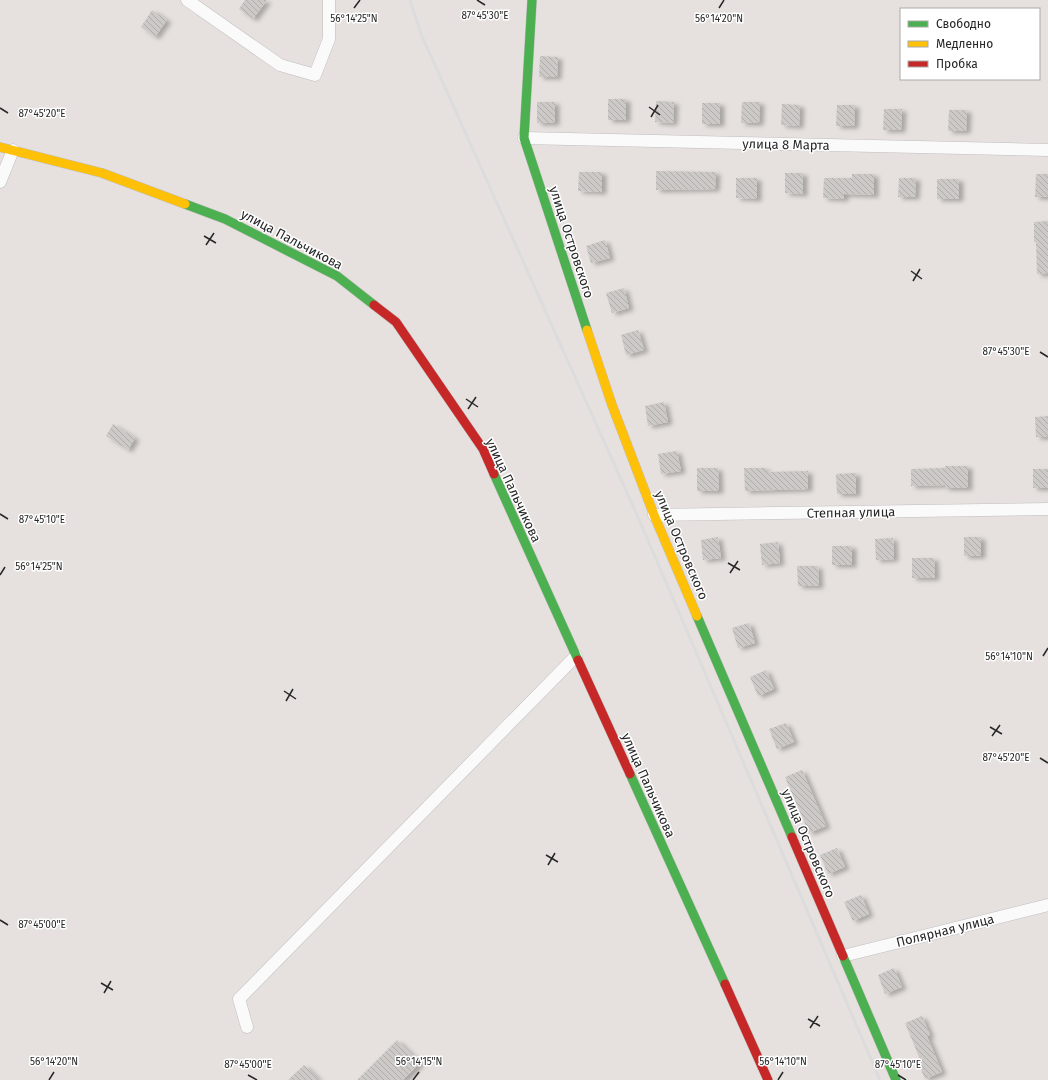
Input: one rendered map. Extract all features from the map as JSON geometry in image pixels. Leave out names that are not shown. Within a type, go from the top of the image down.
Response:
[{"type":"street","points":[[187,0],[280,65],[315,75],[329,39],[329,0]]},
{"type":"street","name":"улица Островского","points":[[532,0],[524,138],[612,405],[654,515],[896,1080]]},
{"type":"street","name":"улица 8 Марта","points":[[524,138],[1048,150]]},
{"type":"street","name":"улица Пальчикова","points":[[0,147],[102,173],[226,219],[337,276],[396,322],[483,449],[768,1080]]},
{"type":"street","points":[[0,182],[13,150]]},
{"type":"street","name":"Степная улица","points":[[654,515],[1048,509]]},
{"type":"street","points":[[247,1027],[240,999],[576,656]]},
{"type":"street","name":"Полярная улица","points":[[843,956],[1048,905]]},
{"type":"building","points":[[245,0],[267,0],[253,19],[239,9]]},
{"type":"building","points":[[152,10],[167,20],[155,37],[141,27]]},
{"type":"building","points":[[540,56],[558,57],[557,77],[539,77]]},
{"type":"building","points":[[608,99],[626,99],[626,120],[608,120]]},
{"type":"building","points":[[656,101],[674,102],[673,123],[655,122]]},
{"type":"building","points":[[537,102],[555,102],[555,123],[537,123]]},
{"type":"building","points":[[742,102],[760,102],[759,123],[741,123]]},
{"type":"building","points":[[702,103],[720,103],[720,124],[702,124]]},
{"type":"building","points":[[782,104],[800,105],[799,126],[781,125]]},
{"type":"building","points":[[837,105],[855,105],[854,126],[836,126]]},
{"type":"building","points":[[884,109],[902,109],[901,130],[883,130]]},
{"type":"building","points":[[949,110],[967,110],[966,131],[948,131]]},
{"type":"building","points":[[656,171],[716,172],[715,189],[656,190]]},
{"type":"building","points":[[579,172],[602,172],[602,192],[578,191]]},
{"type":"building","points":[[785,173],[803,173],[803,194],[785,193]]},
{"type":"building","points":[[852,174],[874,174],[874,195],[844,194],[844,199],[823,198],[824,178],[852,178]]},
{"type":"building","points":[[1036,174],[1048,174],[1048,197],[1035,197]]},
{"type":"building","points":[[736,178],[757,178],[757,199],[736,198]]},
{"type":"building","points":[[899,178],[916,178],[915,197],[898,197]]},
{"type":"building","points":[[937,179],[959,179],[959,199],[937,199]]},
{"type":"building","points":[[1048,221],[1048,274],[1037,274],[1034,222]]},
{"type":"building","points":[[605,240],[610,258],[591,263],[586,246]]},
{"type":"building","points":[[624,288],[629,308],[612,313],[606,293]]},
{"type":"building","points":[[638,330],[644,350],[626,355],[621,335]]},
{"type":"building","points":[[664,402],[668,422],[648,426],[645,406]]},
{"type":"building","points":[[1048,416],[1048,437],[1036,437],[1035,417]]},
{"type":"building","points":[[113,424],[135,438],[128,450],[106,436]]},
{"type":"building","points":[[677,451],[681,471],[661,474],[658,454]]},
{"type":"building","points":[[945,466],[968,466],[968,488],[945,488],[945,485],[911,486],[911,469],[945,468]]},
{"type":"building","points":[[697,468],[718,468],[719,491],[697,491]]},
{"type":"building","points":[[744,468],[766,468],[766,472],[808,471],[808,489],[745,491]]},
{"type":"building","points":[[1033,469],[1048,469],[1048,488],[1033,488]]},
{"type":"building","points":[[856,473],[856,494],[837,494],[836,474]]},
{"type":"building","points":[[718,537],[721,558],[703,560],[701,540]]},
{"type":"building","points":[[964,537],[981,537],[981,556],[964,556]]},
{"type":"building","points":[[893,538],[894,559],[876,560],[875,539]]},
{"type":"building","points":[[778,542],[780,563],[762,565],[760,544]]},
{"type":"building","points":[[832,546],[852,546],[852,565],[832,565]]},
{"type":"building","points":[[912,558],[934,558],[935,578],[912,578]]},
{"type":"building","points":[[797,566],[818,566],[819,586],[798,586]]},
{"type":"building","points":[[749,623],[755,643],[738,648],[732,628]]},
{"type":"building","points":[[766,670],[774,689],[758,696],[750,677]]},
{"type":"building","points":[[786,723],[794,742],[777,749],[769,729]]},
{"type":"building","points":[[802,770],[826,826],[809,833],[785,777]]},
{"type":"building","points":[[837,848],[845,867],[828,874],[820,855]]},
{"type":"building","points":[[861,895],[869,914],[853,921],[844,902]]},
{"type":"building","points":[[894,968],[902,987],[885,994],[878,975]]},
{"type":"building","points":[[922,1016],[930,1035],[927,1036],[942,1072],[925,1079],[917,1060],[920,1059],[905,1023]]},
{"type":"building","points":[[397,1040],[420,1063],[403,1080],[357,1080]]},
{"type":"building","points":[[304,1065],[319,1080],[288,1080]]},
{"type":"railway","points":[[410,0],[421,34],[637,515],[880,1080]]},
{"type":"traffic: fast","points":[[532,0],[524,138],[587,330]]},
{"type":"traffic: fast","points":[[185,204],[225,219],[337,276],[374,305]]},
{"type":"traffic: fast","points":[[494,474],[578,660]]},
{"type":"traffic: fast","points":[[697,616],[792,837]]},
{"type":"traffic: fast","points":[[630,774],[725,984]]},
{"type":"traffic: fast","points":[[843,956],[896,1080]]},
{"type":"traffic: slow","points":[[0,147],[102,173],[185,204]]},
{"type":"traffic: slow","points":[[587,330],[612,405],[654,515],[697,616]]},
{"type":"traffic: jam","points":[[374,305],[396,322],[483,449],[494,474]]},
{"type":"traffic: jam","points":[[578,660],[630,774]]},
{"type":"traffic: jam","points":[[792,837],[843,956]]},
{"type":"traffic: jam","points":[[725,984],[768,1080]]}]
